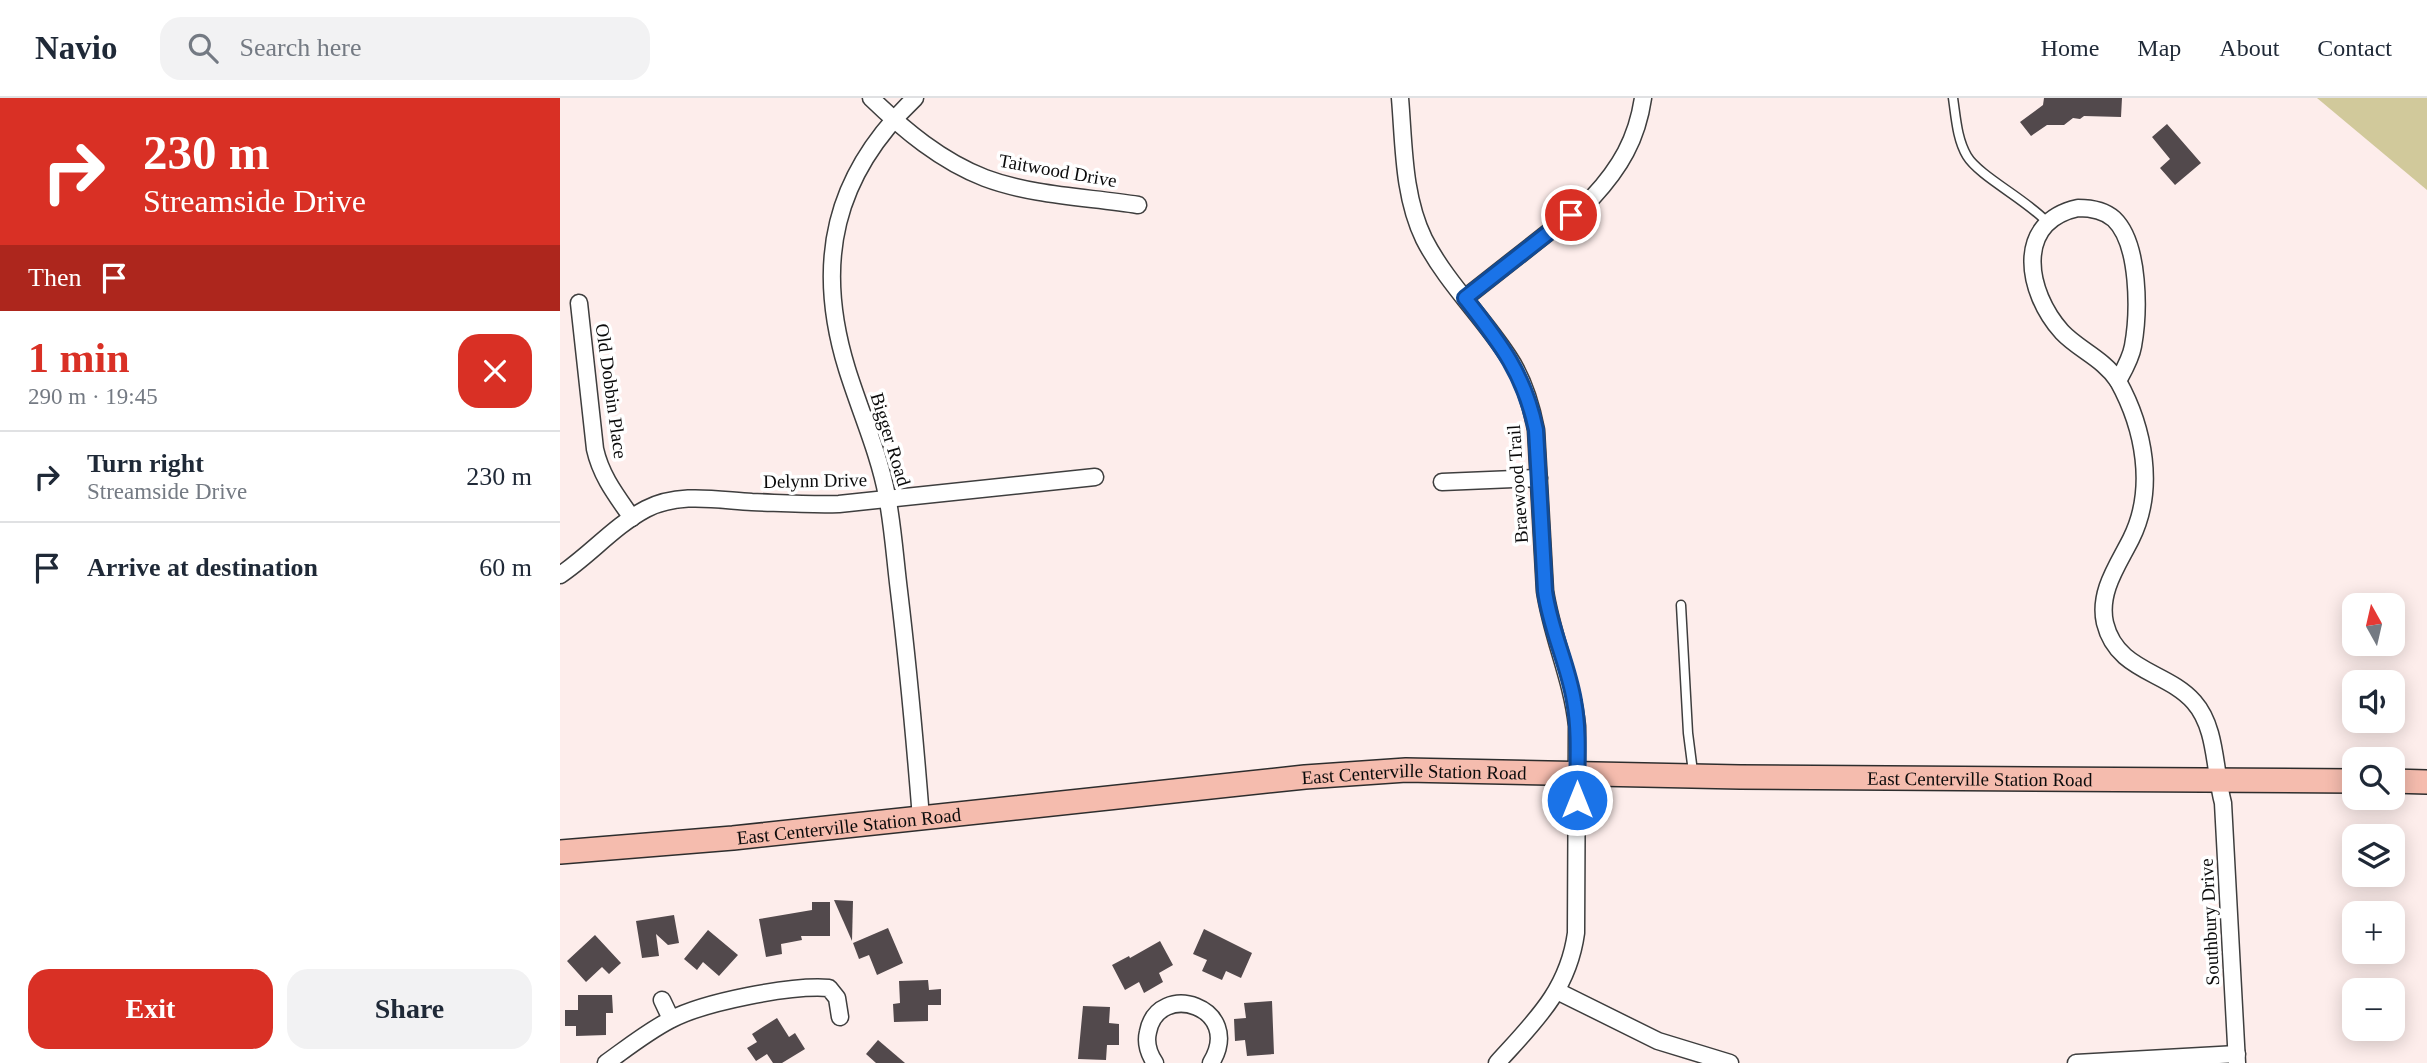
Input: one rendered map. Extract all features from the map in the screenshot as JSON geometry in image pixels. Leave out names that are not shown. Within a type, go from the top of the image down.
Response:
[{"type":"street","name":"Taitwood Drive","points":[[871,98],[893,120],[941,156],[983,177],[1047,193],[1138,205]]},
{"type":"street","name":"Bigger Road","points":[[915,98],[893,120],[862,162],[845,195],[834,241],[832,276],[839,339],[888,498],[921,818]]},
{"type":"street","name":"Braewood Trail","points":[[1400,98],[1408,192],[1416,220],[1437,263],[1509,357],[1520,376],[1532,410],[1536,430],[1547,608],[1574,701],[1577,773],[1576,933],[1569,967],[1548,1006],[1497,1063]]},
{"type":"street","points":[[1465,298],[1592,198],[1609,180],[1623,162],[1632,143],[1643,98]]},
{"type":"street","points":[[2091,208],[2114,219],[2125,237],[2133,264],[2136,316],[2133,347],[2118,381],[2099,360],[2061,331],[2039,296],[2034,279],[2034,246],[2038,234],[2047,222],[2065,211],[2091,208]]},
{"type":"street","name":"Old Dobbin Place","points":[[579,303],[595,449],[608,484],[632,518]]},
{"type":"street","name":"Southbury Drive","points":[[2118,381],[2139,436],[2145,475],[2140,519],[2109,584],[2105,623],[2121,653],[2150,675],[2184,693],[2194,703],[2209,729],[2223,803],[2237,1058]]},
{"type":"street","name":"Delynn Drive","points":[[560,575],[632,518],[662,502],[677,499],[703,498],[806,505],[1095,477]]},
{"type":"street","points":[[1442,482],[1539,478]]},
{"type":"street","name":"East Centerville Station Road","points":[[560,852],[733,838],[1304,777],[1406,770],[2342,781]]},
{"type":"street","points":[[2405,781],[2427,782]]},
{"type":"street","points":[[606,1063],[671,1019],[721,1002],[808,987],[829,988],[837,998],[840,1017]]},
{"type":"street","points":[[1558,991],[1658,1041],[1730,1063]]},
{"type":"street","points":[[662,1000],[671,1019]]},
{"type":"street","points":[[1156,1063],[1147,1046],[1149,1025],[1164,1009],[1184,1003],[1205,1010],[1218,1029],[1220,1041],[1211,1063]]},
{"type":"street","points":[[2076,1063],[2237,1058]]},
{"type":"lane","points":[[1953,98],[1958,135],[1968,158],[2035,208],[2047,222]]},
{"type":"lane","points":[[1681,605],[1685,692],[1694,775]]},
{"type":"shaded area","points":[[2317,98],[2427,98],[2427,190]]},
{"type":"building","points":[[2044,98],[2122,98],[2121,117],[2073,118],[2064,125],[2047,125],[2031,136],[2020,122],[2043,105]]},
{"type":"building","points":[[2167,124],[2201,163],[2175,185],[2160,168],[2170,159],[2152,137]]},
{"type":"building","points":[[834,900],[853,901],[852,941]]},
{"type":"building","points":[[812,902],[830,902],[830,936],[801,936],[802,940],[781,944],[782,954],[766,957],[759,919],[812,910]]},
{"type":"building","points":[[674,915],[679,943],[668,945],[656,934],[659,956],[642,958],[636,921]]},
{"type":"building","points":[[888,928],[903,963],[877,975],[869,955],[859,959],[853,943]]},
{"type":"building","points":[[1204,929],[1252,953],[1241,978],[1226,971],[1222,980],[1202,971],[1207,960],[1193,954]]},
{"type":"building","points":[[708,930],[738,955],[719,976],[703,962],[697,970],[684,959]]},
{"type":"building","points":[[595,935],[621,963],[609,974],[602,967],[586,982],[567,961]]},
{"type":"building","points":[[1160,941],[1173,965],[1159,973],[1163,982],[1144,993],[1139,982],[1125,990],[1112,965]]},
{"type":"building","points":[[928,980],[929,990],[941,989],[941,1005],[928,1005],[928,1021],[894,1022],[893,1004],[900,1003],[899,981]]},
{"type":"building","points":[[578,995],[612,995],[613,1013],[606,1013],[606,1035],[576,1036],[576,1026],[565,1026],[565,1010],[578,1010]]},
{"type":"building","points":[[1272,1001],[1274,1054],[1247,1056],[1245,1040],[1235,1041],[1234,1019],[1246,1018],[1244,1003]]},
{"type":"building","points":[[1083,1006],[1110,1007],[1109,1023],[1119,1024],[1119,1045],[1107,1045],[1106,1060],[1078,1059]]},
{"type":"building","points":[[777,1018],[789,1037],[795,1033],[805,1049],[782,1063],[773,1063],[767,1054],[756,1061],[747,1048],[757,1042],[752,1034]]},
{"type":"building","points":[[878,1040],[905,1063],[876,1063],[866,1054]]},
{"type":"route","points":[[1571,215],[1465,298],[1509,357],[1520,376],[1532,410],[1536,430],[1547,608],[1566,669],[1577,726],[1577,800]]}]
